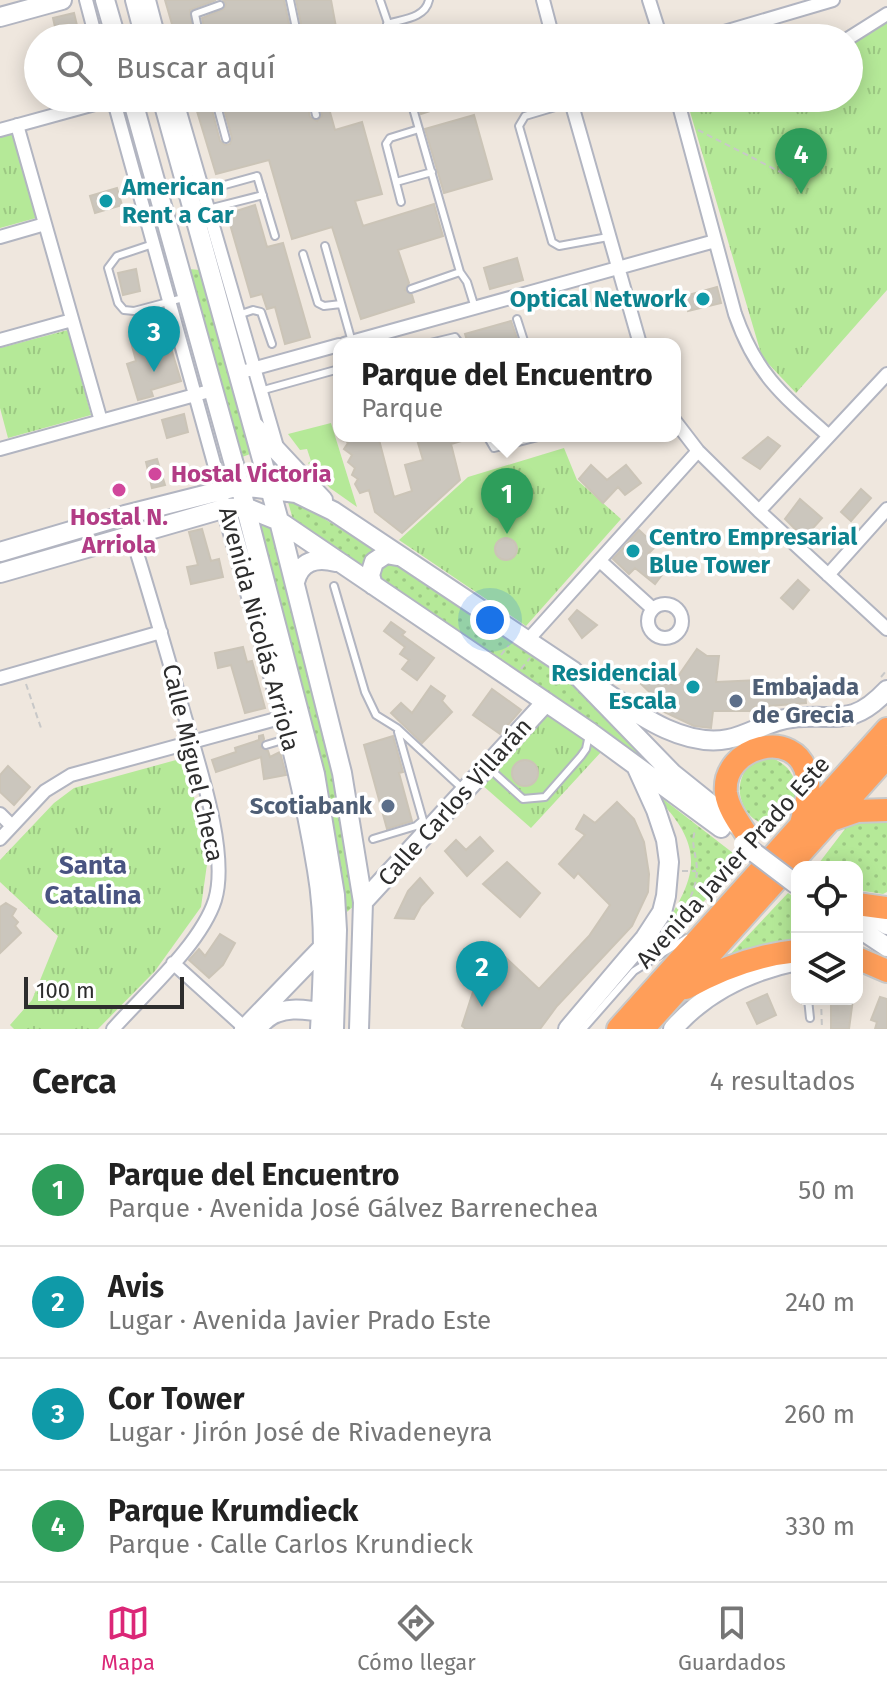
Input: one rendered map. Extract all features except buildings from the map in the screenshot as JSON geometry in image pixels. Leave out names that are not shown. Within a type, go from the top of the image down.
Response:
[{"type":"highway","points":[[854,766],[871,732],[887,712]]},
{"type":"highway","name":"Avenida Javier Prado Este","points":[[618,1029],[887,729]]},
{"type":"highway","points":[[746,837],[730,808],[726,782],[739,758],[764,746],[788,750],[805,767],[808,792],[801,825]]},
{"type":"highway","name":"Avenida Javier Prado Este","points":[[643,1029],[887,757]]},
{"type":"highway","points":[[829,821],[857,811],[887,810]]},
{"type":"highway","points":[[863,906],[887,908]]},
{"type":"highway","points":[[671,998],[735,965],[791,952]]},
{"type":"highway","points":[[863,963],[887,972]]},
{"type":"main road","points":[[0,17],[62,0]]},
{"type":"main road","points":[[105,0],[112,24]]},
{"type":"main road","points":[[135,0],[141,24]]},
{"type":"main road","name":"Avenida Nicolás Arriola","points":[[135,112],[162,242],[180,268],[179,299],[205,392],[245,507],[291,716],[290,738],[330,942]]},
{"type":"main road","name":"Avenida Nicolás Arriola","points":[[169,112],[179,132],[207,262],[246,371],[252,424],[342,773],[363,902],[359,1029]]},
{"type":"main road","points":[[162,242],[188,244],[200,235]]},
{"type":"main road","points":[[180,268],[191,259],[200,258],[207,262]]},
{"type":"main road","points":[[252,424],[333,511]]},
{"type":"main road","points":[[0,573],[131,535],[224,498],[240,486],[270,488],[306,496],[573,671],[663,764],[791,879]]},
{"type":"main road","points":[[0,552],[125,515],[224,498],[279,521],[590,732],[705,816],[791,865]]},
{"type":"main road","name":"Avenida Nicolás Arriola","points":[[224,498],[291,716],[315,774],[335,895],[327,1022]]},
{"type":"main road","points":[[373,585],[370,575],[374,562],[386,554],[397,556]]},
{"type":"main road","points":[[295,582],[300,569],[312,560],[345,565]]},
{"type":"main road","name":"Avenida Javier Prado Este","points":[[573,671],[665,727],[686,736],[709,740],[734,737],[788,718],[851,716],[869,708],[883,684]]},
{"type":"main road","name":"Calle Carlos Villarán","points":[[363,902],[546,702]]},
{"type":"main road","name":"Avenida Javier Prado Este","points":[[568,1029],[645,938],[662,912],[668,887],[666,840],[636,765]]},
{"type":"main road","points":[[315,774],[329,783],[337,780],[342,773]]},
{"type":"main road","points":[[322,811],[334,800],[348,806]]},
{"type":"main road","points":[[863,910],[887,925]]},
{"type":"main road","points":[[863,931],[887,947]]},
{"type":"main road","points":[[248,1029],[330,942],[347,942],[353,950],[362,980]]},
{"type":"main road","points":[[673,1029],[695,1006],[720,989],[755,973],[791,963]]},
{"type":"main road","points":[[248,1029],[280,1010],[327,1022]]},
{"type":"street","points":[[86,0],[92,24]]},
{"type":"street","points":[[149,0],[155,24]]},
{"type":"street","points":[[543,0],[549,24]]},
{"type":"street","points":[[649,0],[657,24]]},
{"type":"street","points":[[752,24],[833,0]]},
{"type":"street","points":[[863,29],[887,14]]},
{"type":"street","points":[[0,130],[63,112]]},
{"type":"street","name":"Avenida Nicolás Arriola","points":[[118,112],[179,299]]},
{"type":"street","name":"Avenida Nicolás Arriola","points":[[177,112],[179,132],[203,191],[238,315],[246,371],[260,391],[278,450]]},
{"type":"street","points":[[575,112],[638,338]]},
{"type":"street","points":[[681,112],[746,345],[762,373],[782,395],[829,436]]},
{"type":"street","points":[[17,125],[101,421]]},
{"type":"street","points":[[0,237],[45,224]]},
{"type":"street","points":[[367,338],[715,241]]},
{"type":"street","points":[[0,340],[72,320]]},
{"type":"street","points":[[246,371],[333,347]]},
{"type":"street","points":[[759,511],[887,374]]},
{"type":"street","points":[[0,449],[205,392]]},
{"type":"street","name":"Avenida Nicolás Arriola","points":[[205,392],[224,498]]},
{"type":"street","points":[[681,429],[698,451],[759,511],[885,623]]},
{"type":"street","points":[[528,641],[698,451]]},
{"type":"street","points":[[828,575],[887,509]]},
{"type":"street","name":"Calle Miguel Checa","points":[[113,1029],[204,926],[215,899],[219,871],[215,838],[192,742],[125,515]]},
{"type":"street","points":[[600,561],[653,609]]},
{"type":"street","points":[[0,678],[161,632]]},
{"type":"street","points":[[0,839],[45,791],[71,775],[291,716]]},
{"type":"street","points":[[0,814],[12,826]]},
{"type":"street","points":[[173,963],[248,1029]]},
{"type":"lane","points":[[290,0],[295,24]]},
{"type":"lane","points":[[380,0],[387,24],[422,14],[429,0]]},
{"type":"lane","points":[[197,24],[195,14],[220,5]]},
{"type":"lane","points":[[219,112],[226,139]]},
{"type":"lane","points":[[414,112],[460,272],[467,282],[475,308]]},
{"type":"lane","points":[[536,112],[525,116],[519,126],[552,242],[559,246],[611,237]]},
{"type":"lane","points":[[401,202],[386,144],[387,140],[419,129]]},
{"type":"lane","points":[[396,182],[432,172]]},
{"type":"lane","points":[[203,191],[257,176],[275,236]]},
{"type":"lane","points":[[208,209],[263,195]]},
{"type":"lane","points":[[162,242],[117,256],[111,262],[108,268],[114,292],[124,310],[134,311],[179,299]]},
{"type":"lane","points":[[325,246],[341,304],[344,338]]},
{"type":"lane","points":[[303,254],[318,303],[324,306],[341,304]]},
{"type":"lane","points":[[411,289],[460,272]]},
{"type":"lane","points":[[238,315],[253,310],[261,312],[272,344]]},
{"type":"lane","points":[[517,319],[523,338]]},
{"type":"lane","points":[[260,391],[333,371]]},
{"type":"lane","points":[[490,442],[494,448],[518,442]]},
{"type":"lane","points":[[334,586],[371,707],[464,790]]},
{"type":"lane","points":[[373,839],[416,826],[423,820],[397,728]]},
{"type":"lane","points":[[487,767],[523,799],[545,797],[586,749],[590,732]]},
{"type":"lane","points":[[266,745],[290,738]]},
{"type":"lane","points":[[198,767],[212,762]]},
{"type":"lane","points":[[583,1029],[634,971],[714,922]]},
{"type":"lane","points":[[809,1005],[810,1018]]},
{"type":"path","points":[[687,134],[701,129],[800,182]]},
{"type":"path","points":[[492,665],[528,641]]},
{"type":"path","points":[[513,679],[528,641]]},
{"type":"path","points":[[883,684],[887,670]]},
{"type":"path","points":[[22,671],[41,728]]},
{"type":"path","points":[[697,871],[694,833],[705,816]]},
{"type":"path","points":[[821,1005],[822,1029]]},
{"type":"green space","points":[[887,16],[887,290],[796,393],[762,357],[690,112],[863,112],[863,32]]},
{"type":"green space","points":[[13,133],[36,218],[0,228],[0,137]]},
{"type":"green space","points":[[189,269],[200,270],[253,453],[242,457],[185,273]]},
{"type":"green space","points":[[68,330],[91,415],[8,438],[0,408],[0,348]]},
{"type":"green space","points":[[331,423],[333,442],[337,442],[357,507],[330,488],[308,463],[311,461],[307,449],[300,450],[288,434]]},
{"type":"green space","points":[[564,448],[577,480],[621,519],[526,626],[399,540],[468,477]]},
{"type":"green space","points":[[286,495],[537,651],[589,692],[662,771],[659,775],[294,523]]},
{"type":"green space","points":[[255,523],[269,524],[346,828],[355,905],[341,917]]},
{"type":"green space","points":[[547,712],[602,751],[531,828],[481,784]]},
{"type":"green space","points":[[764,754],[789,770],[798,797],[771,829],[751,816],[744,806],[740,788],[744,772]]},
{"type":"green space","points":[[176,760],[184,762],[209,850],[201,907],[155,971],[98,1029],[14,1029],[10,1025],[32,1000],[58,936],[0,882],[0,860],[54,803],[74,788]]},
{"type":"green space","points":[[663,799],[742,860],[662,947],[656,940],[686,888],[691,856],[687,840],[662,803]]},
{"type":"green space","points":[[861,816],[887,819],[887,892],[863,891],[863,861],[821,861],[848,825]]},
{"type":"green space","points":[[788,893],[791,895],[791,946],[721,964]]},
{"type":"place","name":"Parque Krumdieck","points":[[801,194]]},
{"type":"place","name":"American Rent a Car","points":[[106,201]]},
{"type":"place","name":"Optical Network","points":[[703,299]]},
{"type":"place","name":"Cor Tower","points":[[154,372]]},
{"type":"place","name":"Hostal Victoria","points":[[155,474]]},
{"type":"place","name":"Hostal N. Arriola","points":[[119,490]]},
{"type":"place","name":"Parque del Encuentro","points":[[507,534]]},
{"type":"place","name":"Centro Empresarial Blue Tower","points":[[633,551]]},
{"type":"place","name":"Residencial Escala","points":[[693,687]]},
{"type":"place","name":"Embajada de Grecia","points":[[736,701]]},
{"type":"place","name":"Scotiabank","points":[[388,806]]},
{"type":"place","name":"Avis","points":[[482,1007]]},
{"type":"district","name":"Santa Catalina","points":[[93,880]]}]
